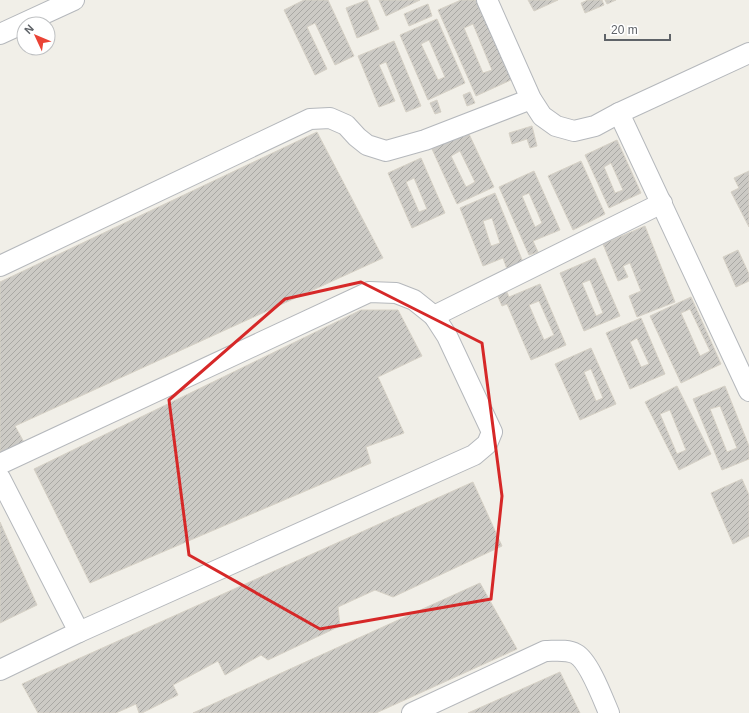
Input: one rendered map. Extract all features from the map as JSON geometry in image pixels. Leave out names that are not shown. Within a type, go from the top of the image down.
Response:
[{"type":"street","points":[[0,34],[74,0]]},
{"type":"street","points":[[487,0],[531,98],[542,116],[556,126],[574,131],[595,126],[619,113],[749,53]]},
{"type":"street","points":[[0,266],[310,119],[330,118],[335,120],[346,125],[367,145],[386,151],[432,137],[531,98]]},
{"type":"street","points":[[619,113],[749,391]]},
{"type":"street","points":[[434,316],[662,203]]},
{"type":"street","points":[[0,464],[369,292],[396,293],[414,300],[434,316],[447,336],[492,432],[487,444],[474,455],[79,632],[0,670]]},
{"type":"street","points":[[0,478],[79,632]]},
{"type":"street","points":[[412,713],[545,651],[564,651],[577,654],[592,672],[609,713]]},
{"type":"highlighted area","points":[[361,282],[482,343],[502,496],[491,599],[320,629],[189,555],[169,400],[285,299]]},
{"type":"building","points":[[304,0],[328,0],[354,56],[335,65],[315,23],[307,27],[327,69],[315,75],[284,10]]},
{"type":"building","points":[[367,0],[379,29],[357,38],[346,8]]},
{"type":"building","points":[[379,0],[420,0],[386,16]]},
{"type":"building","points":[[461,0],[478,0],[513,79],[476,96],[438,10]],"holes":[[[473,24],[492,70],[483,73],[464,28]]]},
{"type":"building","points":[[528,0],[558,0],[534,11]]},
{"type":"building","points":[[588,0],[602,0],[604,5],[585,13],[581,3]]},
{"type":"building","points":[[605,0],[616,0],[607,4]]},
{"type":"building","points":[[428,4],[432,16],[409,26],[404,14]]},
{"type":"building","points":[[437,19],[465,83],[428,100],[400,35]],"holes":[[[429,40],[445,77],[438,80],[421,44]]]},
{"type":"building","points":[[394,41],[421,106],[406,112],[386,62],[379,65],[395,101],[379,107],[358,56]]},
{"type":"building","points":[[470,92],[475,103],[467,106],[463,95]]},
{"type":"building","points":[[437,100],[441,112],[435,114],[430,103]]},
{"type":"building","points":[[532,126],[537,146],[530,148],[527,139],[512,144],[509,133]]},
{"type":"building","points":[[317,132],[383,258],[15,426],[25,444],[0,455],[0,282]]},
{"type":"building","points":[[468,132],[494,187],[457,204],[432,149]],"holes":[[[460,151],[475,182],[466,187],[451,156]]]},
{"type":"building","points":[[617,140],[641,193],[609,208],[585,155]],"holes":[[[611,163],[623,190],[615,193],[604,167]]]},
{"type":"building","points":[[421,158],[445,213],[412,228],[388,173]],"holes":[[[414,178],[427,209],[419,212],[406,182]]]},
{"type":"building","points":[[581,161],[605,214],[573,230],[548,176]]},
{"type":"building","points":[[534,171],[560,230],[533,241],[538,252],[529,255],[499,187]],"holes":[[[529,193],[542,223],[535,227],[522,196]]]},
{"type":"building","points":[[749,171],[749,227],[731,192],[739,188],[734,178]]},
{"type":"building","points":[[495,193],[523,262],[507,269],[503,258],[483,266],[460,208]],"holes":[[[492,218],[500,243],[491,246],[483,221]]]},
{"type":"building","points":[[645,226],[675,302],[637,317],[629,296],[641,291],[630,263],[623,266],[628,277],[618,281],[603,244]]},
{"type":"building","points":[[738,250],[749,274],[749,281],[736,287],[723,257]]},
{"type":"building","points":[[595,258],[620,316],[584,331],[560,273]],"holes":[[[590,280],[603,313],[596,316],[582,283]]]},
{"type":"building","points":[[540,284],[566,345],[531,360],[507,304],[502,306],[497,294],[506,290],[509,297]],"holes":[[[539,301],[554,335],[544,340],[529,305]]]},
{"type":"building","points":[[691,297],[721,364],[681,383],[650,316]],"holes":[[[690,309],[710,351],[700,356],[681,313]]]},
{"type":"building","points":[[361,310],[398,310],[422,356],[378,377],[404,433],[366,447],[371,463],[90,583],[34,469]]},
{"type":"building","points":[[641,318],[665,374],[630,389],[606,333]],"holes":[[[637,338],[649,364],[641,367],[630,342]]]},
{"type":"building","points":[[591,348],[616,404],[580,420],[555,364]],"holes":[[[591,369],[603,398],[596,401],[584,372]]]},
{"type":"building","points":[[677,386],[711,454],[679,470],[645,402]],"holes":[[[670,410],[686,450],[677,454],[660,414]]]},
{"type":"building","points":[[725,386],[749,446],[749,459],[722,470],[693,399]],"holes":[[[720,406],[737,448],[727,452],[710,409]]]},
{"type":"building","points":[[742,479],[749,495],[749,536],[733,544],[711,493]]},
{"type":"building","points":[[473,482],[502,546],[393,597],[375,590],[338,607],[340,626],[268,660],[261,655],[225,675],[218,661],[173,685],[178,695],[142,713],[139,713],[136,704],[116,713],[38,713],[22,684]]},
{"type":"building","points":[[0,522],[37,605],[0,623]]},
{"type":"building","points":[[480,583],[517,649],[376,713],[193,713]]},
{"type":"building","points":[[560,672],[580,713],[468,713]]}]
